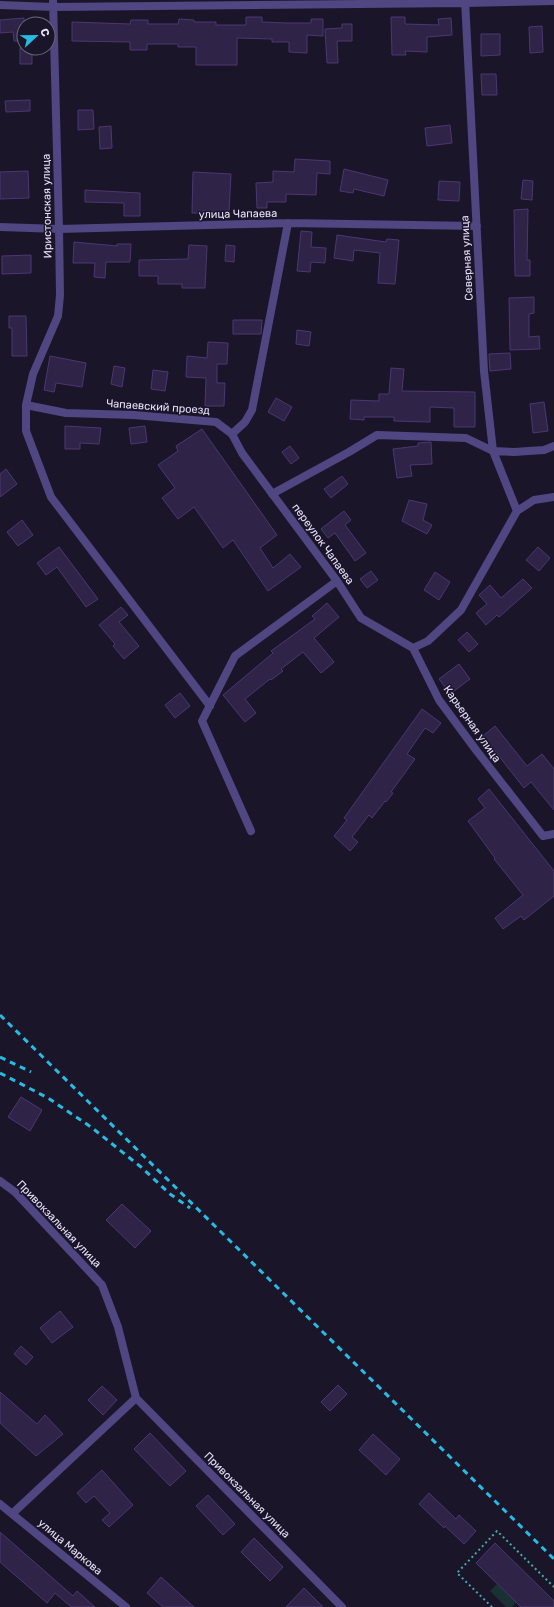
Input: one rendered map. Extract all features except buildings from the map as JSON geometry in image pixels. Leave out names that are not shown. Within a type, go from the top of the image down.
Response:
[{"type":"street","points":[[0,5],[53,3],[554,1]]},
{"type":"street","name":"Северная улица","points":[[465,2],[484,371],[493,451],[516,511]]},
{"type":"street","name":"Иристонская улица","points":[[53,3],[60,295],[58,316],[33,374],[26,405],[26,431],[51,497],[210,706]]},
{"type":"street","points":[[232,434],[245,422],[252,410],[288,224]]},
{"type":"street","name":"улица Чапаева","points":[[0,227],[59,229],[288,224],[477,226]]},
{"type":"street","name":"Чапаевский проезд","points":[[26,405],[66,413],[134,414],[216,422],[232,434]]},
{"type":"street","name":"переулок Чапаева","points":[[232,434],[242,453],[337,581],[361,618],[413,648]]},
{"type":"street","points":[[272,494],[377,435],[466,438],[493,451],[514,452],[544,450],[554,446]]},
{"type":"street","points":[[413,648],[428,641],[461,610],[516,511],[534,500],[554,497]]},
{"type":"street","points":[[251,831],[202,721],[235,656],[337,581]]},
{"type":"street","name":"Карьерная улица","points":[[413,648],[439,700],[476,750],[543,836],[554,834]]},
{"type":"street","name":"Привокзальная улица","points":[[0,1181],[15,1192],[102,1285],[118,1327],[136,1398],[342,1607]]},
{"type":"street","points":[[13,1513],[136,1398]]},
{"type":"street","name":"улица Маркова","points":[[0,1504],[13,1513],[126,1607]]},
{"type":"path","points":[[492,1607],[457,1573],[497,1531],[554,1587]]},
{"type":"green space","points":[[497,1584],[516,1602],[512,1607],[506,1607],[490,1591]]},
{"type":"railway","points":[[0,1015],[554,1559]]},
{"type":"railway","points":[[0,1057],[31,1072]]},
{"type":"railway","points":[[0,1073],[48,1098],[91,1127],[141,1167],[170,1194],[190,1208]]}]
